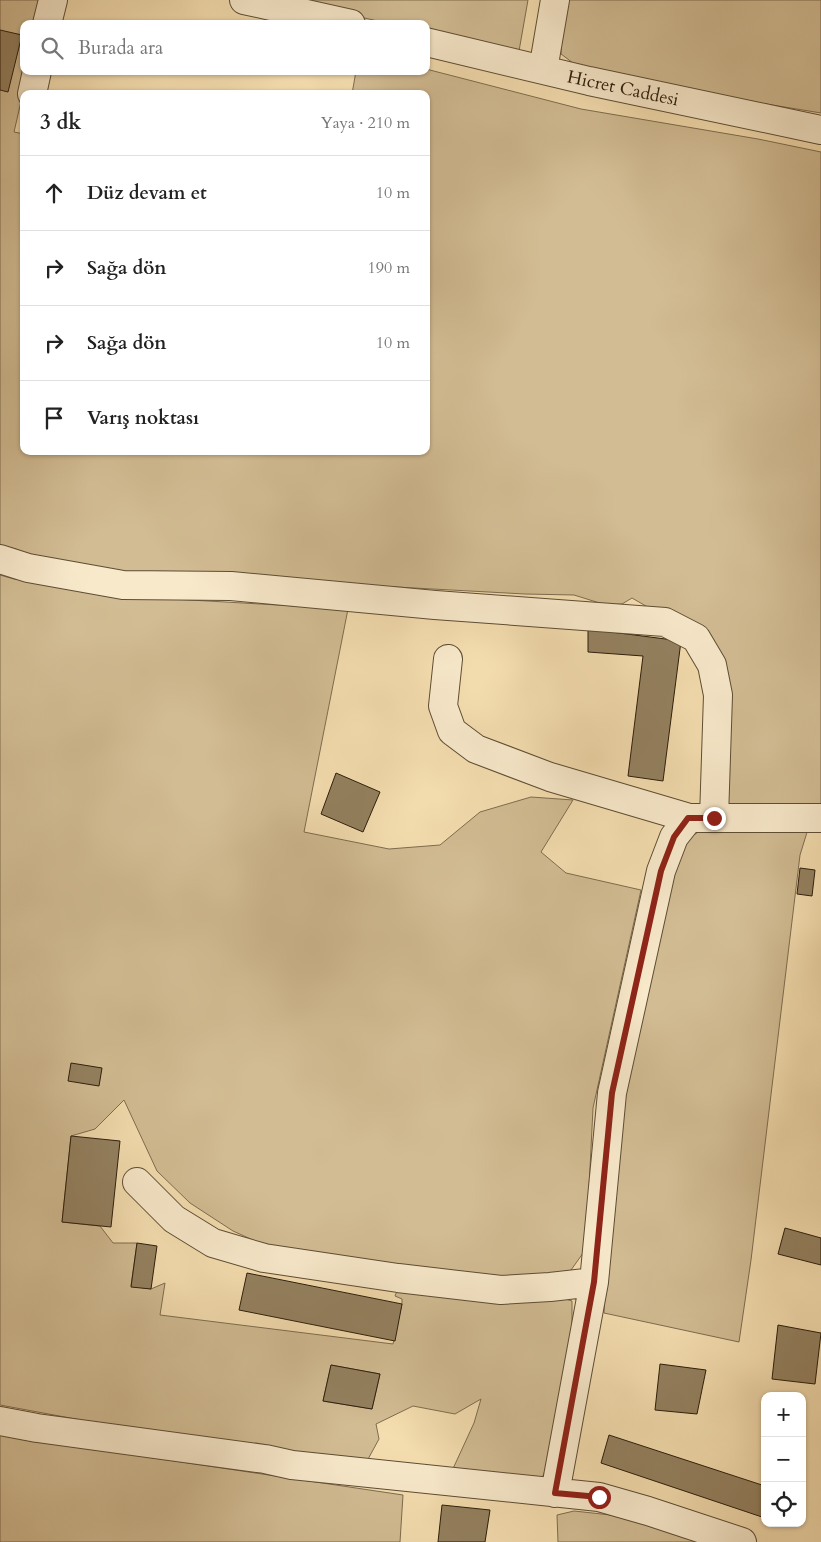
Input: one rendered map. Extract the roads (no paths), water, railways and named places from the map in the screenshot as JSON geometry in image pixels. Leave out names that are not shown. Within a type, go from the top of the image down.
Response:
[{"type":"street","points":[[48,20],[53,0]]},
{"type":"street","points":[[244,0],[333,20]]},
{"type":"street","points":[[543,70],[555,0]]},
{"type":"street","name":"Hicret Caddesi","points":[[430,43],[543,70],[821,130]]},
{"type":"street","points":[[33,90],[36,75]]},
{"type":"street","points":[[0,559],[28,568],[123,585],[231,586],[436,605],[666,622],[696,638],[712,665],[718,695],[702,818],[674,837],[661,871],[612,1093],[594,1282],[555,1493]]},
{"type":"street","points":[[448,659],[443,706],[452,731],[476,748],[550,777],[702,818],[821,818]]},
{"type":"street","points":[[137,1182],[174,1219],[213,1243],[264,1258],[398,1278],[502,1290],[550,1288],[594,1282]]},
{"type":"street","points":[[0,1421],[37,1428],[265,1459],[292,1465],[599,1497],[742,1542]]}]
